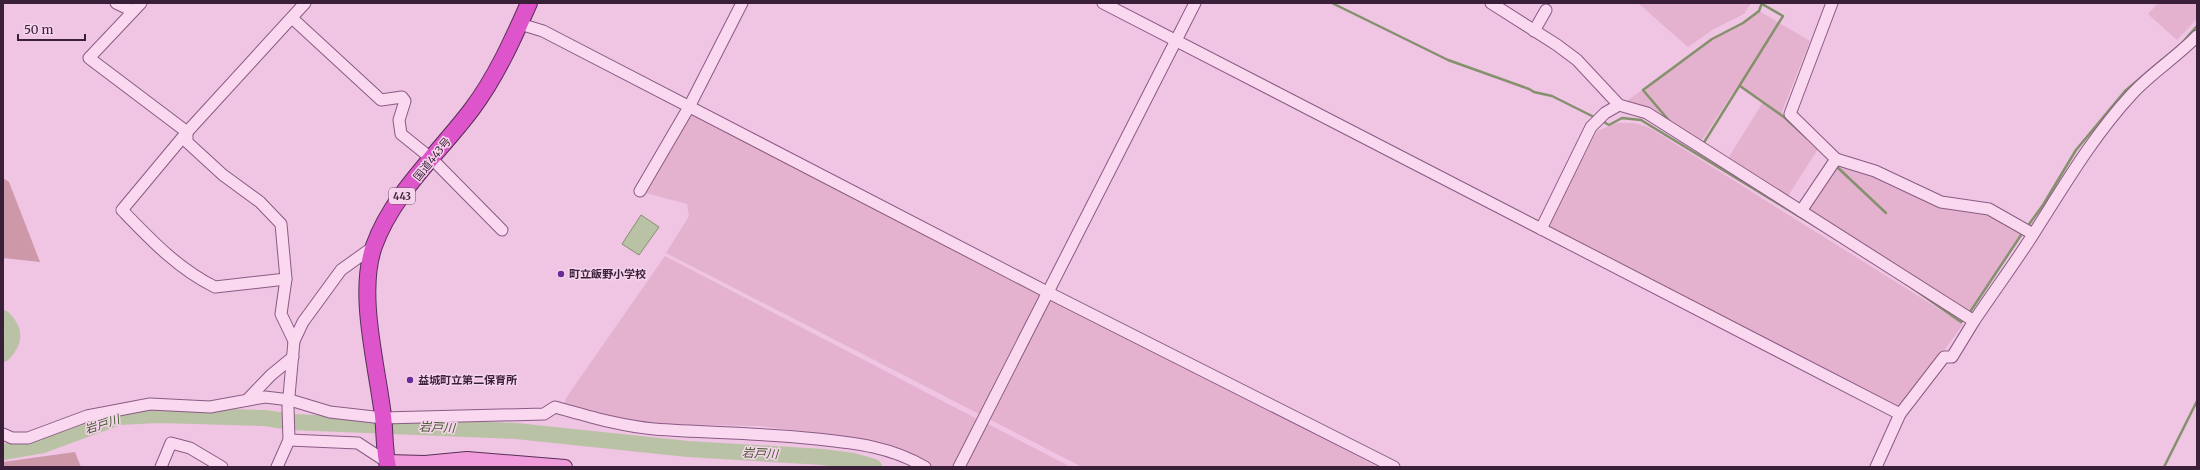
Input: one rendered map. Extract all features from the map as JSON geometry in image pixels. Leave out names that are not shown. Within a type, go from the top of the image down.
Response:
[{"type":"highway","name":"国道443号","points":[[387,460],[383,418],[366,294],[373,248],[381,227],[395,204],[473,108],[497,70],[529,3]]},
{"type":"main road","points":[[387,460],[425,463],[467,459],[520,465],[565,467]]},
{"type":"street","points":[[116,3],[137,7]]},
{"type":"street","points":[[640,191],[689,107],[742,3]]},
{"type":"street","points":[[1103,3],[1900,414]]},
{"type":"street","points":[[959,467],[1049,293],[1195,3]]},
{"type":"street","points":[[1491,3],[1577,60],[1619,106],[1647,114],[1974,320]]},
{"type":"street","points":[[1832,3],[1790,114],[1836,159],[1875,171],[1941,202],[1989,209],[2033,234]]},
{"type":"street","points":[[286,279],[215,287],[205,282],[158,248],[122,210],[187,132],[292,18],[302,4]]},
{"type":"street","points":[[137,7],[89,58],[187,132]]},
{"type":"street","points":[[1534,31],[1546,10]]},
{"type":"street","points":[[292,18],[381,100],[402,97],[405,101],[399,120],[401,134],[432,159],[502,230]]},
{"type":"street","points":[[520,24],[543,31],[1049,293],[1394,467]]},
{"type":"street","points":[[1876,467],[1900,414],[1944,357],[1952,357],[1974,320],[2033,234],[2069,176],[2132,94],[2181,53],[2197,36]]},
{"type":"street","points":[[1541,229],[1591,127],[1605,113],[1619,106]]},
{"type":"street","points":[[187,132],[187,142],[223,175],[260,202],[281,224],[286,279],[281,314],[294,341]]},
{"type":"street","points":[[1801,211],[1836,159]]},
{"type":"street","points":[[277,467],[289,440],[289,404],[294,341],[303,322],[341,270],[373,248]]},
{"type":"street","points":[[247,400],[271,375],[293,357]]},
{"type":"street","points":[[3,434],[12,438],[28,438],[87,416],[150,404],[210,407],[265,398],[330,412],[383,418],[544,414],[556,408],[624,425],[652,428],[780,434],[868,444],[912,459],[925,467]]},
{"type":"street","points":[[289,440],[358,443],[387,460]]},
{"type":"street","points":[[161,467],[170,443],[190,448],[222,467]]},
{"type":"shaded area","points":[[1638,3],[1751,3],[1744,14],[1714,29],[1688,47]]},
{"type":"shaded area","points":[[2158,3],[2197,3],[2197,19],[2177,40],[2148,14]]},
{"type":"shaded area","points":[[1759,11],[1810,41],[1781,114],[1818,149],[1788,196],[1727,160],[1763,102],[1740,86],[1738,85],[1700,143],[1627,101],[1712,39],[1743,23]]},
{"type":"shaded area","points":[[686,111],[1042,294],[981,415],[666,253],[689,216],[687,204],[646,193]]},
{"type":"shaded area","points":[[1617,123],[1635,123],[1650,128],[1963,324],[1904,407],[1899,407],[1548,226],[1597,131]]},
{"type":"shaded area","points":[[1837,163],[1874,173],[1937,202],[1983,209],[2021,232],[1970,311],[1810,211],[1809,207]]},
{"type":"shaded area","points":[[3,178],[9,182],[40,262],[3,258]]},
{"type":"shaded area","points":[[641,215],[659,227],[639,255],[622,244]]},
{"type":"shaded area","points":[[665,256],[979,420],[954,467],[933,467],[902,449],[873,440],[759,426],[654,424],[627,420],[564,404],[566,398]]},
{"type":"shaded area","points":[[1052,299],[1378,467],[1082,467],[987,418],[1048,301]]},
{"type":"shaded area","points":[[984,422],[1071,467],[962,467]]},
{"type":"shaded area","points":[[75,452],[81,467],[3,467],[3,462]]},
{"type":"waterway","points":[[1332,3],[1448,60],[1534,92],[1552,96],[1596,118]]},
{"type":"waterway","points":[[1671,123],[1643,90],[1712,39],[1743,23],[1759,11],[1762,3]]},
{"type":"waterway","points":[[1703,144],[1783,16],[1762,4]]},
{"type":"waterway","points":[[2027,227],[2043,205],[2076,150],[2125,91],[2181,44],[2197,26]]},
{"type":"waterway","points":[[1740,86],[1784,117],[1807,138]]},
{"type":"waterway","points":[[1602,121],[1609,125],[1622,118],[1641,120],[1823,231]]},
{"type":"waterway","points":[[1835,165],[1886,213]]},
{"type":"waterway","points":[[1968,315],[2023,232]]},
{"type":"waterway","points":[[1905,283],[1961,322],[1965,318]]},
{"type":"waterway","name":"岩戸川","points":[[3,318],[12,332],[12,340],[10,345],[3,354]]},
{"type":"waterway","points":[[2164,467],[2197,401]]},
{"type":"waterway","name":"岩戸川","points":[[3,452],[43,445],[119,417],[159,415],[265,418],[291,422],[516,431],[688,449],[823,457],[853,461],[874,467]]},
{"type":"place","name":"町立飯野小学校","points":[[561,274]]},
{"type":"place","name":"益城町立第二保育所","points":[[410,380]]}]
